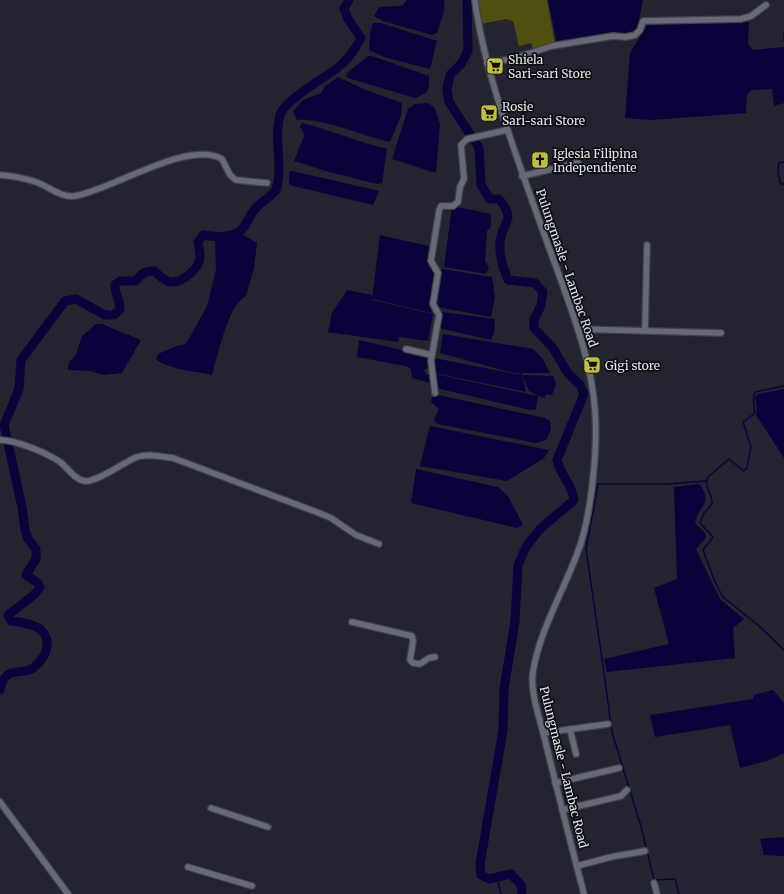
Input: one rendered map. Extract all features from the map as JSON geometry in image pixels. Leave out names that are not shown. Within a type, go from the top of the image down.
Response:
[{"type":"street","name":"Pulungmasle - Lambac Road","points":[[475,0],[478,26],[487,63],[522,176],[578,329],[589,369],[595,409],[596,427],[592,479],[586,522],[578,552],[548,621],[533,670],[533,689],[555,783],[584,894]]},
{"type":"street","points":[[487,63],[512,59],[560,44],[613,36],[626,37],[634,35],[640,30],[643,21],[741,19],[747,18],[766,5]]},
{"type":"street","points":[[434,393],[431,371],[432,355],[439,314],[433,304],[438,273],[431,263],[434,232],[440,207],[453,206],[458,202],[460,187],[464,179],[461,150],[462,145],[467,139],[477,138],[507,130]]},
{"type":"street","points":[[0,175],[36,182],[59,193],[76,196],[116,182],[157,164],[207,154],[222,159],[230,175],[236,180],[267,183]]},
{"type":"street","points":[[522,176],[578,163]]},
{"type":"street","points":[[645,330],[647,245]]},
{"type":"street","points":[[578,329],[721,333]]},
{"type":"street","points":[[406,349],[432,355]]},
{"type":"street","points":[[2,440],[13,442],[50,456],[76,477],[86,481],[138,457],[150,455],[173,458],[331,518],[356,535],[379,544]]},
{"type":"street","points":[[352,622],[412,636],[413,641],[410,660],[413,663],[420,664],[429,658],[435,657]]},
{"type":"street","points":[[544,733],[608,724]]},
{"type":"street","points":[[570,729],[576,754]]},
{"type":"street","points":[[555,783],[619,768]]},
{"type":"street","points":[[562,810],[621,796],[628,790]]},
{"type":"street","points":[[0,802],[68,894]]},
{"type":"street","points":[[210,808],[268,827]]},
{"type":"street","points":[[577,866],[610,857],[645,851]]},
{"type":"street","points":[[188,866],[252,886]]},
{"type":"street","points":[[654,883],[657,894]]},
{"type":"shaded area","points":[[407,0],[444,0],[443,13],[437,33],[432,35],[383,21],[374,16],[379,7],[402,6]]},
{"type":"shaded area","points":[[477,0],[547,0],[555,44],[533,50],[531,43],[519,46],[513,21],[506,19],[481,24]]},
{"type":"shaded area","points":[[548,0],[643,0],[637,30],[634,33],[557,44]]},
{"type":"shaded area","points":[[749,22],[748,43],[752,50],[784,47],[784,103],[774,106],[772,89],[752,90],[747,95],[746,113],[651,120],[625,118],[630,53],[648,24]]},
{"type":"shaded area","points":[[373,23],[381,23],[437,41],[430,69],[384,57],[369,50],[370,33]]},
{"type":"shaded area","points":[[368,56],[372,56],[429,76],[429,87],[426,93],[415,98],[348,78],[346,76],[350,70]]},
{"type":"shaded area","points":[[338,77],[366,90],[402,103],[401,116],[390,142],[331,124],[308,120],[297,120],[293,111],[303,100],[321,93],[325,86]]},
{"type":"shaded area","points":[[428,103],[434,107],[440,124],[436,173],[392,159],[408,109],[415,104]]},
{"type":"shaded area","points":[[302,123],[387,149],[382,183],[377,184],[294,161],[304,136],[300,127]]},
{"type":"shaded area","points":[[292,171],[379,191],[373,205],[289,185],[289,172]]},
{"type":"shaded area","points":[[452,206],[491,214],[491,227],[487,231],[485,261],[489,267],[486,274],[444,267]]},
{"type":"shaded area","points":[[242,234],[257,243],[254,268],[246,296],[234,309],[224,331],[212,375],[182,370],[161,363],[156,359],[158,354],[176,346],[186,344],[207,306],[216,270],[215,239],[233,237]]},
{"type":"shaded area","points":[[380,235],[432,247],[428,266],[435,269],[430,303],[432,313],[372,299]]},
{"type":"shaded area","points":[[443,269],[492,277],[495,297],[491,317],[437,307],[436,302],[441,270]]},
{"type":"shaded area","points":[[347,290],[372,295],[372,300],[433,314],[428,341],[399,337],[398,342],[328,332],[332,313]]},
{"type":"shaded area","points":[[442,312],[495,319],[494,332],[491,340],[439,328]]},
{"type":"shaded area","points":[[96,324],[102,324],[141,340],[122,373],[104,375],[90,371],[68,370],[69,362],[76,355],[82,336]]},
{"type":"shaded area","points":[[443,334],[533,349],[542,358],[550,373],[513,373],[440,353]]},
{"type":"shaded area","points":[[359,340],[427,356],[429,367],[424,370],[427,375],[429,375],[430,383],[412,378],[411,369],[405,366],[357,357]]},
{"type":"shaded area","points":[[434,358],[515,374],[522,373],[526,392],[434,373]]},
{"type":"shaded area","points":[[435,374],[538,396],[536,409],[531,410],[436,388]]},
{"type":"shaded area","points":[[524,375],[553,376],[556,384],[552,395],[546,394],[545,398],[529,391],[523,377]]},
{"type":"shaded area","points":[[784,389],[784,458],[756,415],[757,408],[755,397],[758,394]]},
{"type":"shaded area","points":[[438,395],[545,418],[550,421],[551,429],[546,440],[536,443],[438,424],[434,420],[439,409],[431,402],[432,397]]},
{"type":"shaded area","points":[[430,426],[549,450],[544,458],[507,481],[420,466]]},
{"type":"shaded area","points":[[416,469],[498,487],[508,496],[523,525],[517,528],[411,503]]},
{"type":"shaded area","points":[[699,484],[705,495],[705,500],[695,523],[705,533],[706,538],[696,549],[720,599],[744,619],[733,628],[735,658],[607,672],[604,659],[669,644],[654,588],[677,579],[674,487]]},
{"type":"shaded area","points":[[773,690],[784,703],[784,753],[770,760],[740,768],[730,725],[655,737],[650,715],[753,699],[754,695]]},
{"type":"shaded area","points":[[784,837],[784,856],[764,855],[760,839]]},
{"type":"waterway","points":[[0,690],[4,679],[9,674],[31,670],[37,665],[44,656],[47,645],[47,640],[41,630],[31,625],[11,621],[8,615],[35,594],[40,587],[38,583],[26,575],[36,559],[36,549],[28,539],[25,530],[22,507],[4,425],[19,389],[21,360],[65,301],[76,299],[105,315],[114,315],[120,309],[115,285],[120,281],[136,281],[140,276],[148,271],[154,271],[169,282],[181,280],[190,274],[197,266],[200,257],[198,242],[203,235],[219,237],[225,236],[235,234],[244,227],[253,211],[276,190],[279,172],[278,124],[283,109],[297,96],[344,62],[361,38],[348,19],[344,9],[349,0]]},
{"type":"waterway","points":[[467,0],[468,51],[461,64],[450,75],[447,89],[449,102],[479,148],[481,185],[490,199],[499,199],[507,212],[508,216],[500,241],[500,252],[504,271],[508,280],[535,283],[543,292],[541,305],[534,320],[534,328],[553,348],[567,372],[580,385],[584,394],[557,460],[574,500],[539,530],[526,547],[518,565],[515,621],[504,689],[503,730],[480,864],[481,875],[489,879],[511,874],[521,885],[522,894]]},
{"type":"waterway","points":[[784,32],[784,41]]},
{"type":"waterway","points":[[784,162],[779,163],[778,171],[781,184],[784,184]]},
{"type":"waterway","points":[[784,386],[755,392],[753,397],[754,414],[743,422],[751,447],[747,468],[744,471],[729,459],[708,477],[707,487],[712,504],[704,513],[700,523],[713,537],[703,550],[715,582],[723,597],[758,625],[784,650]]},
{"type":"waterway","points":[[679,894],[675,879],[654,880],[642,830],[612,732],[586,549],[598,484],[668,484],[706,481]]},
{"type":"waterway","points":[[497,877],[501,894]]},
{"type":"place","name":"Shiela Sari-sari Store","points":[[495,66]]},
{"type":"place","name":"Rosie Sari-sari Store","points":[[489,113]]},
{"type":"place","name":"Iglesia Filipina Independiente","points":[[540,160]]},
{"type":"place","name":"Gigi store","points":[[592,365]]}]
